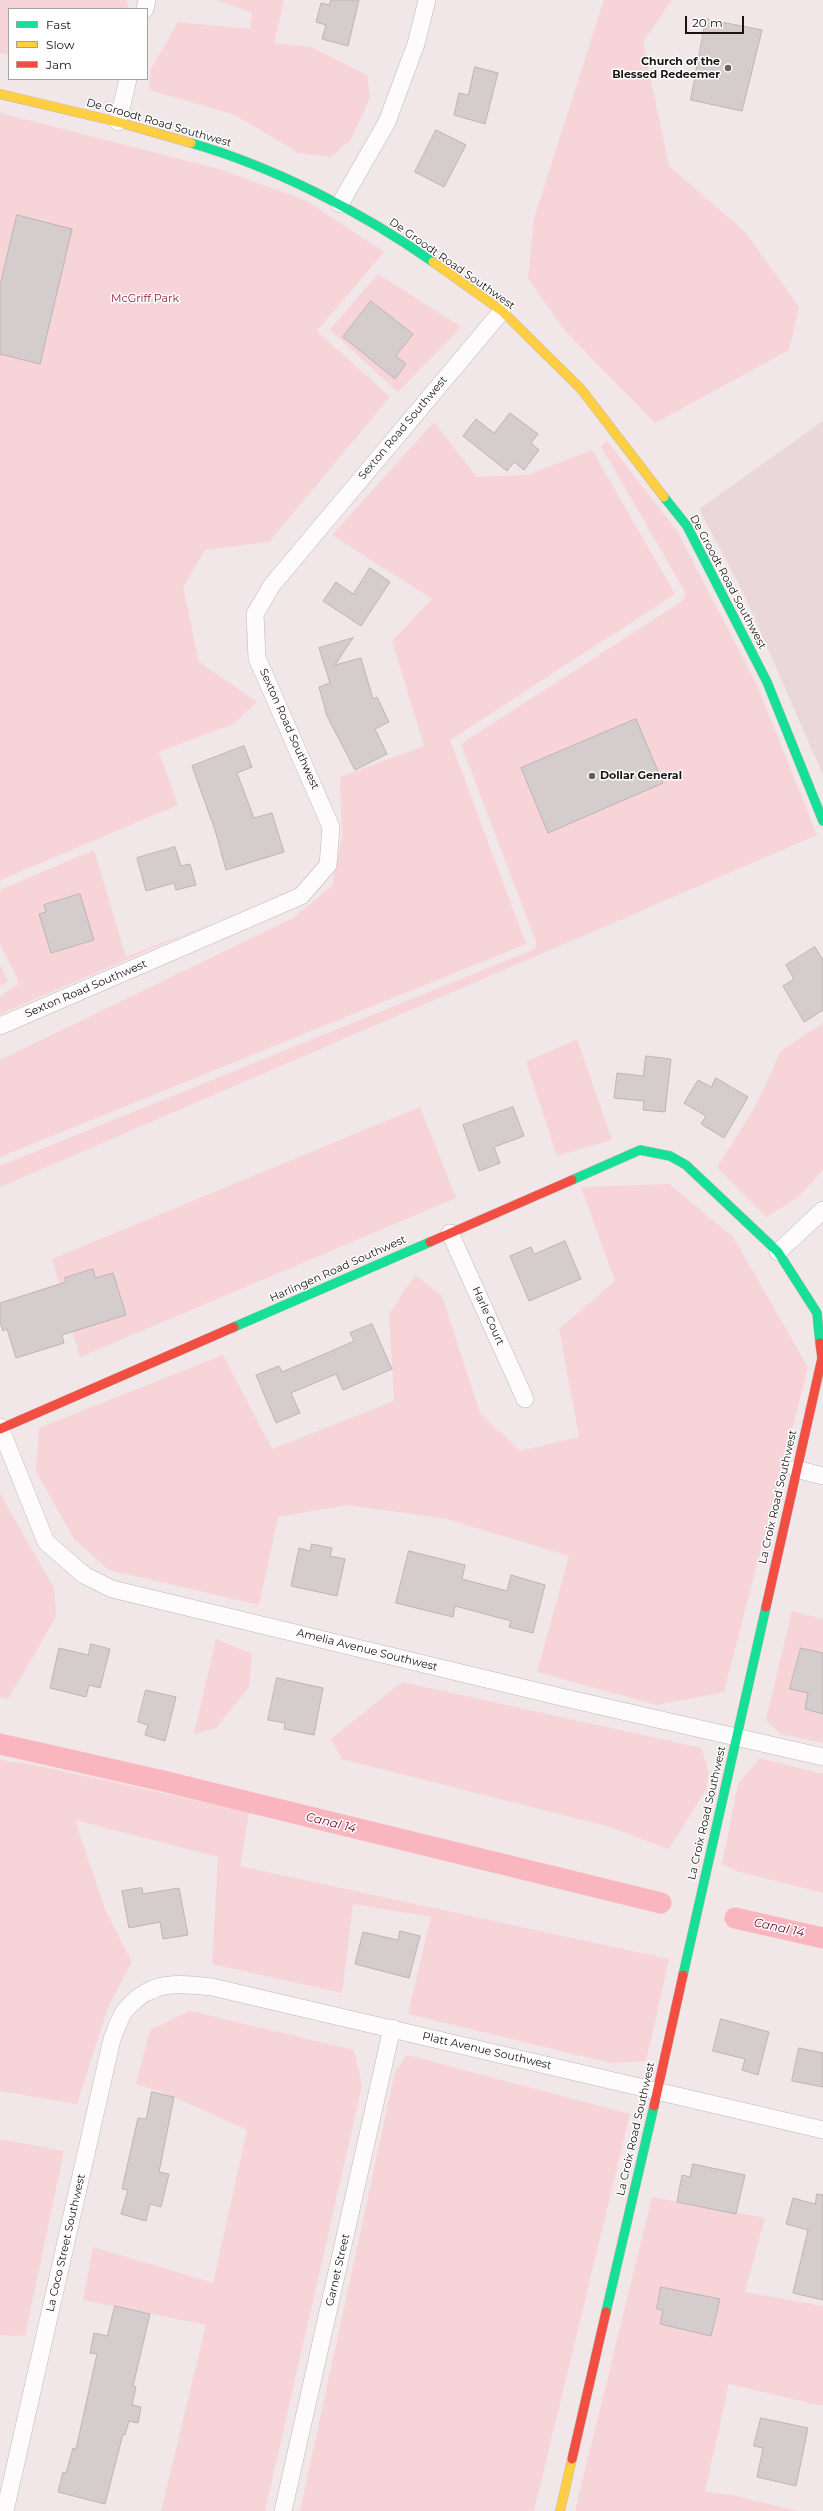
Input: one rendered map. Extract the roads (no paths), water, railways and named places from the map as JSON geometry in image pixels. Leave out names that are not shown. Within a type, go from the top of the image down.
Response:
[{"type":"street","points":[[340,204],[387,122],[416,44],[426,0]]},
{"type":"street","points":[[118,122],[128,80]]},
{"type":"street","name":"De Groodt Road Southwest","points":[[0,94],[118,122],[222,152],[340,204],[410,246],[502,311],[581,389],[687,526],[767,682],[823,821]]},
{"type":"street","name":"Sexton Road Southwest","points":[[0,1026],[301,896],[328,866],[331,827],[257,658],[255,614],[272,585],[502,311]]},
{"type":"street","name":"Harlingen Road Southwest","points":[[0,1428],[640,1150],[670,1156],[686,1165]]},
{"type":"street","name":"La Croix Road Southwest","points":[[560,2511],[657,2092],[822,1358],[817,1313],[778,1252],[686,1165]]},
{"type":"street","points":[[778,1252],[823,1210]]},
{"type":"street","name":"Harle Court","points":[[450,1233],[525,1399]]},
{"type":"street","name":"Amelia Avenue Southwest","points":[[0,1428],[46,1542],[84,1575],[112,1589],[554,1696],[737,1736],[823,1757]]},
{"type":"street","points":[[796,1470],[823,1476]]},
{"type":"street","name":"Platt Avenue Southwest","points":[[151,1988],[182,1983],[212,1987],[823,2130]]},
{"type":"street","name":"La Coco Street Southwest","points":[[5,2511],[112,2039],[126,2009],[151,1988]]},
{"type":"street","name":"Garnet Street","points":[[283,2511],[392,2028]]},
{"type":"waterway","name":"Canal 14","points":[[0,1744],[159,1780],[661,1903]]},
{"type":"waterway","name":"Canal 14","points":[[735,1918],[823,1938]]},
{"type":"place","name":"Church of the Blessed Redeemer","points":[[728,68]]},
{"type":"place","name":"Dollar General","points":[[592,776]]},
{"type":"park label","name":"McGriff Park","points":[[145,299]]}]
